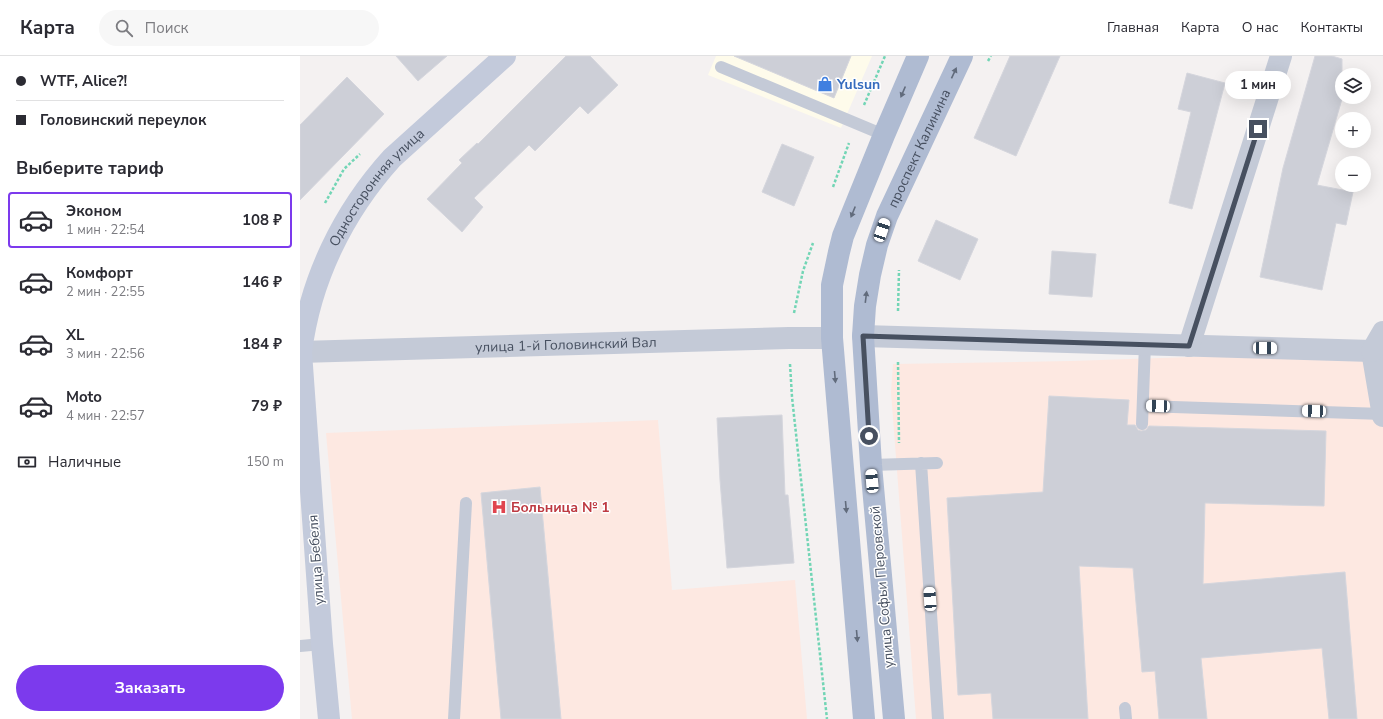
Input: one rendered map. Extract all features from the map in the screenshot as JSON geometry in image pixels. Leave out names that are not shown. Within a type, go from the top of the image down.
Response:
[{"type":"main road","points":[[832,338],[832,285],[839,252],[849,220],[918,56]]},
{"type":"main road","name":"проспект Калинина","points":[[863,336],[867,290],[873,260],[882,230],[887,216],[962,56]]},
{"type":"main road","name":"улица Софьи Перовской","points":[[863,336],[871,465],[894,719]]},
{"type":"main road","name":"улица Софьи Перовской","points":[[832,338],[864,719]]},
{"type":"street","name":"Односторонняя улица","points":[[300,352],[307,319],[320,275],[339,233],[356,203],[392,158],[504,56]]},
{"type":"street","points":[[1189,346],[1281,56]]},
{"type":"street","points":[[1383,332],[1372,351],[1383,415]]},
{"type":"street","points":[[863,336],[1372,351]]},
{"type":"street","name":"улица 1-й Головинский Вал","points":[[300,352],[781,338],[832,338]]},
{"type":"street","name":"улица Бебеля","points":[[300,352],[329,719]]},
{"type":"lane","points":[[721,67],[884,136]]},
{"type":"lane","points":[[1142,424],[1145,344]]},
{"type":"lane","points":[[1143,406],[1383,415]]},
{"type":"lane","points":[[921,463],[938,719]]},
{"type":"lane","points":[[871,465],[937,463]]},
{"type":"lane","points":[[454,719],[466,503]]},
{"type":"lane","points":[[300,646],[322,644]]},
{"type":"path","points":[[987,63],[991,56]]},
{"type":"path","points":[[899,265],[899,464]]},
{"type":"shaded area","points":[[716,56],[872,56],[841,128],[708,75]]},
{"type":"shaded area","points":[[1372,351],[1383,416],[1383,719],[916,719],[891,392],[893,364],[1071,361]]},
{"type":"shaded area","name":"Больница № 1","points":[[658,420],[672,590],[795,580],[807,719],[352,719],[326,433]]},
{"type":"building","points":[[396,56],[447,56],[418,81]]},
{"type":"building","points":[[566,56],[590,56],[618,85],[588,114],[580,106],[535,151],[529,145],[474,198],[483,207],[462,232],[427,199],[462,163],[459,160],[477,143],[478,144]]},
{"type":"building","points":[[734,56],[851,56],[834,98]]},
{"type":"building","points":[[1010,56],[1060,56],[1016,156],[974,138]]},
{"type":"building","points":[[1315,56],[1332,56],[1342,59],[1342,68],[1335,68],[1335,104],[1341,104],[1338,112],[1335,112],[1335,123],[1317,185],[1335,188],[1335,192],[1353,192],[1346,225],[1336,223],[1322,290],[1260,277],[1283,168]]},
{"type":"building","points":[[1187,73],[1225,83],[1192,209],[1169,203],[1191,112],[1178,109]]},
{"type":"building","points":[[347,77],[384,114],[300,200],[300,125]]},
{"type":"building","points":[[782,144],[814,157],[794,206],[762,192]]},
{"type":"building","points":[[936,220],[978,239],[960,280],[918,261]]},
{"type":"building","points":[[1052,251],[1096,254],[1092,297],[1049,294]]},
{"type":"building","points":[[1049,396],[1129,400],[1127,425],[1135,425],[1138,430],[1141,431],[1146,430],[1149,426],[1326,431],[1324,506],[1205,503],[1203,584],[1345,572],[1357,719],[1329,719],[1322,648],[1201,658],[1207,719],[1159,719],[1155,671],[1142,672],[1133,568],[1079,566],[1088,719],[993,719],[991,693],[958,695],[947,498],[1043,492]]},
{"type":"building","points":[[782,415],[785,495],[788,495],[794,563],[727,568],[717,418]]},
{"type":"building","points":[[540,487],[561,719],[501,719],[481,493]]},
{"type":"place","name":"Yulsun","points":[[825,84]]},
{"type":"place","name":"Больница № 1","points":[[499,507]]},
{"type":"route","points":[[869,436],[863,336],[1189,346],[1258,129]]}]
